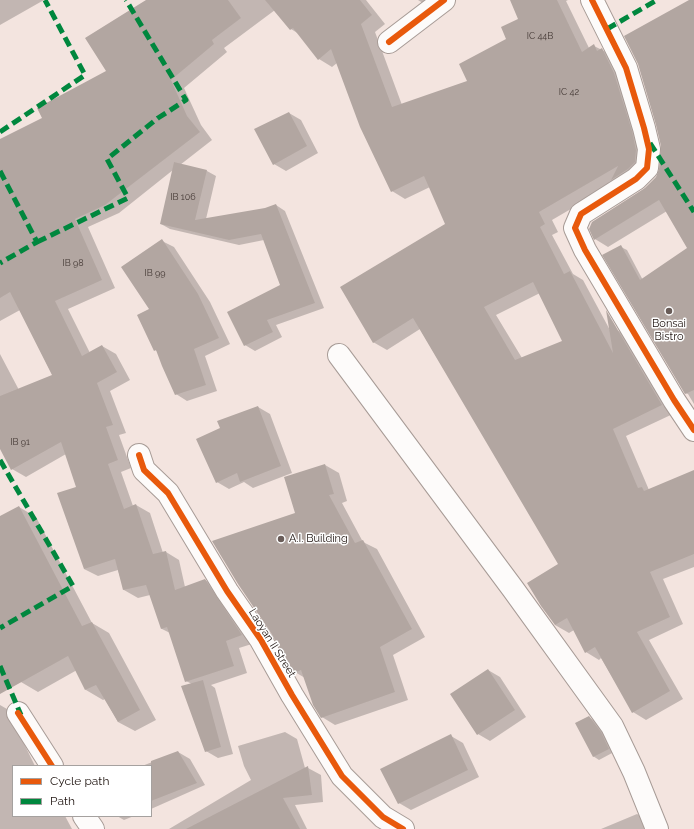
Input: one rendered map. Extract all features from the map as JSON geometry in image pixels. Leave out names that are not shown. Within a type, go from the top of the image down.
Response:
[{"type":"street","points":[[389,42],[444,0]]},
{"type":"street","points":[[592,0],[626,68],[649,149],[647,168],[636,179],[581,214],[575,228],[585,250],[674,400],[694,430]]},
{"type":"street","points":[[339,355],[513,589],[612,726],[634,772],[657,829]]},
{"type":"street","name":"Laoyan II Street","points":[[139,455],[144,470],[168,493],[227,591],[261,640],[292,695],[342,776],[383,817],[403,829]]},
{"type":"street","points":[[18,714],[51,765]]},
{"type":"street","points":[[85,817],[93,829]]},
{"type":"building","points":[[146,0],[228,0],[241,18],[212,40],[214,44],[171,80],[187,116],[200,132],[105,205],[75,219],[102,280],[55,301],[82,356],[102,345],[117,372],[97,383],[113,425],[106,427],[118,460],[108,464],[124,509],[136,504],[153,554],[166,551],[175,590],[205,579],[242,635],[226,641],[234,666],[185,682],[167,627],[161,629],[146,585],[123,590],[115,559],[84,569],[57,493],[76,487],[61,442],[11,470],[0,449],[0,396],[52,375],[10,292],[0,298],[0,139],[42,118],[37,108],[106,71],[85,38]]},
{"type":"building","points":[[265,0],[360,0],[372,15],[361,24],[392,107],[467,81],[459,64],[506,39],[501,27],[518,19],[510,0],[557,0],[582,52],[594,44],[597,51],[602,48],[614,73],[632,131],[636,150],[635,162],[628,169],[611,180],[618,166],[539,212],[545,224],[540,227],[564,274],[570,271],[613,353],[606,310],[662,405],[613,429],[638,488],[642,487],[644,491],[694,470],[694,554],[650,572],[670,617],[637,632],[670,691],[632,713],[595,647],[585,653],[567,618],[555,625],[527,583],[558,564],[413,318],[373,343],[340,287],[445,224],[424,176],[391,192],[360,127],[331,49],[318,60],[293,28],[290,30]],"holes":[[[533,282],[562,341],[515,360],[484,307]]]},
{"type":"building","points":[[689,0],[694,0],[694,390],[685,394],[602,255],[621,245],[640,280],[687,248],[659,200],[594,240],[589,229],[592,222],[645,188],[656,177],[659,169],[661,146],[656,125],[638,64],[624,36]]},
{"type":"building","points":[[289,112],[307,146],[273,165],[254,129]]},
{"type":"building","points":[[174,162],[207,170],[195,220],[265,208],[276,204],[315,303],[267,320],[273,332],[244,346],[227,312],[280,285],[261,234],[229,240],[160,224]]},
{"type":"building","points":[[162,239],[198,294],[219,338],[194,349],[206,385],[175,395],[156,350],[154,351],[137,315],[149,309],[121,267]]},
{"type":"building","points":[[258,406],[281,466],[240,482],[237,473],[216,483],[196,439],[220,428],[217,421]]},
{"type":"building","points":[[325,464],[334,494],[329,495],[355,543],[363,540],[412,629],[380,647],[395,692],[321,718],[313,705],[301,670],[294,673],[271,633],[238,584],[212,541],[295,513],[284,477]]},
{"type":"building","points":[[19,506],[82,626],[92,622],[140,710],[118,722],[96,685],[85,690],[68,656],[0,694],[0,516]]},
{"type":"building","points":[[488,669],[515,710],[477,735],[450,694]]},
{"type":"building","points":[[203,680],[221,747],[205,752],[181,686]]},
{"type":"building","points":[[589,716],[601,732],[609,749],[593,757],[575,723]]},
{"type":"building","points":[[451,734],[468,770],[398,804],[380,769]]},
{"type":"building","points":[[178,751],[197,783],[152,801],[151,761]]},
{"type":"building","points":[[308,766],[312,795],[283,798],[300,829],[186,829]]},
{"type":"marked path","points":[[0,132],[85,75],[45,0]]},
{"type":"marked path","points":[[37,242],[128,198],[107,159],[158,118],[186,100],[126,0]]},
{"type":"marked path","points":[[607,29],[657,0]]},
{"type":"marked path","points":[[650,143],[694,212]]},
{"type":"marked path","points":[[0,171],[37,242],[0,263]]},
{"type":"marked path","points":[[0,460],[73,586],[0,628]]},
{"type":"marked path","points":[[0,666],[21,715]]},
{"type":"cycle path","points":[[389,42],[444,0]]},
{"type":"cycle path","points":[[592,0],[626,68],[649,149],[647,168],[636,179],[581,214],[575,228],[585,250],[674,400],[694,430]]},
{"type":"cycle path","points":[[139,455],[144,470],[168,493],[227,591],[261,640],[292,695],[342,776],[383,817],[403,829]]},
{"type":"cycle path","points":[[18,713],[51,765]]},
{"type":"place","name":"Bonsai Bistro","points":[[669,311]]},
{"type":"place","name":"A.I. Building","points":[[281,539]]}]
